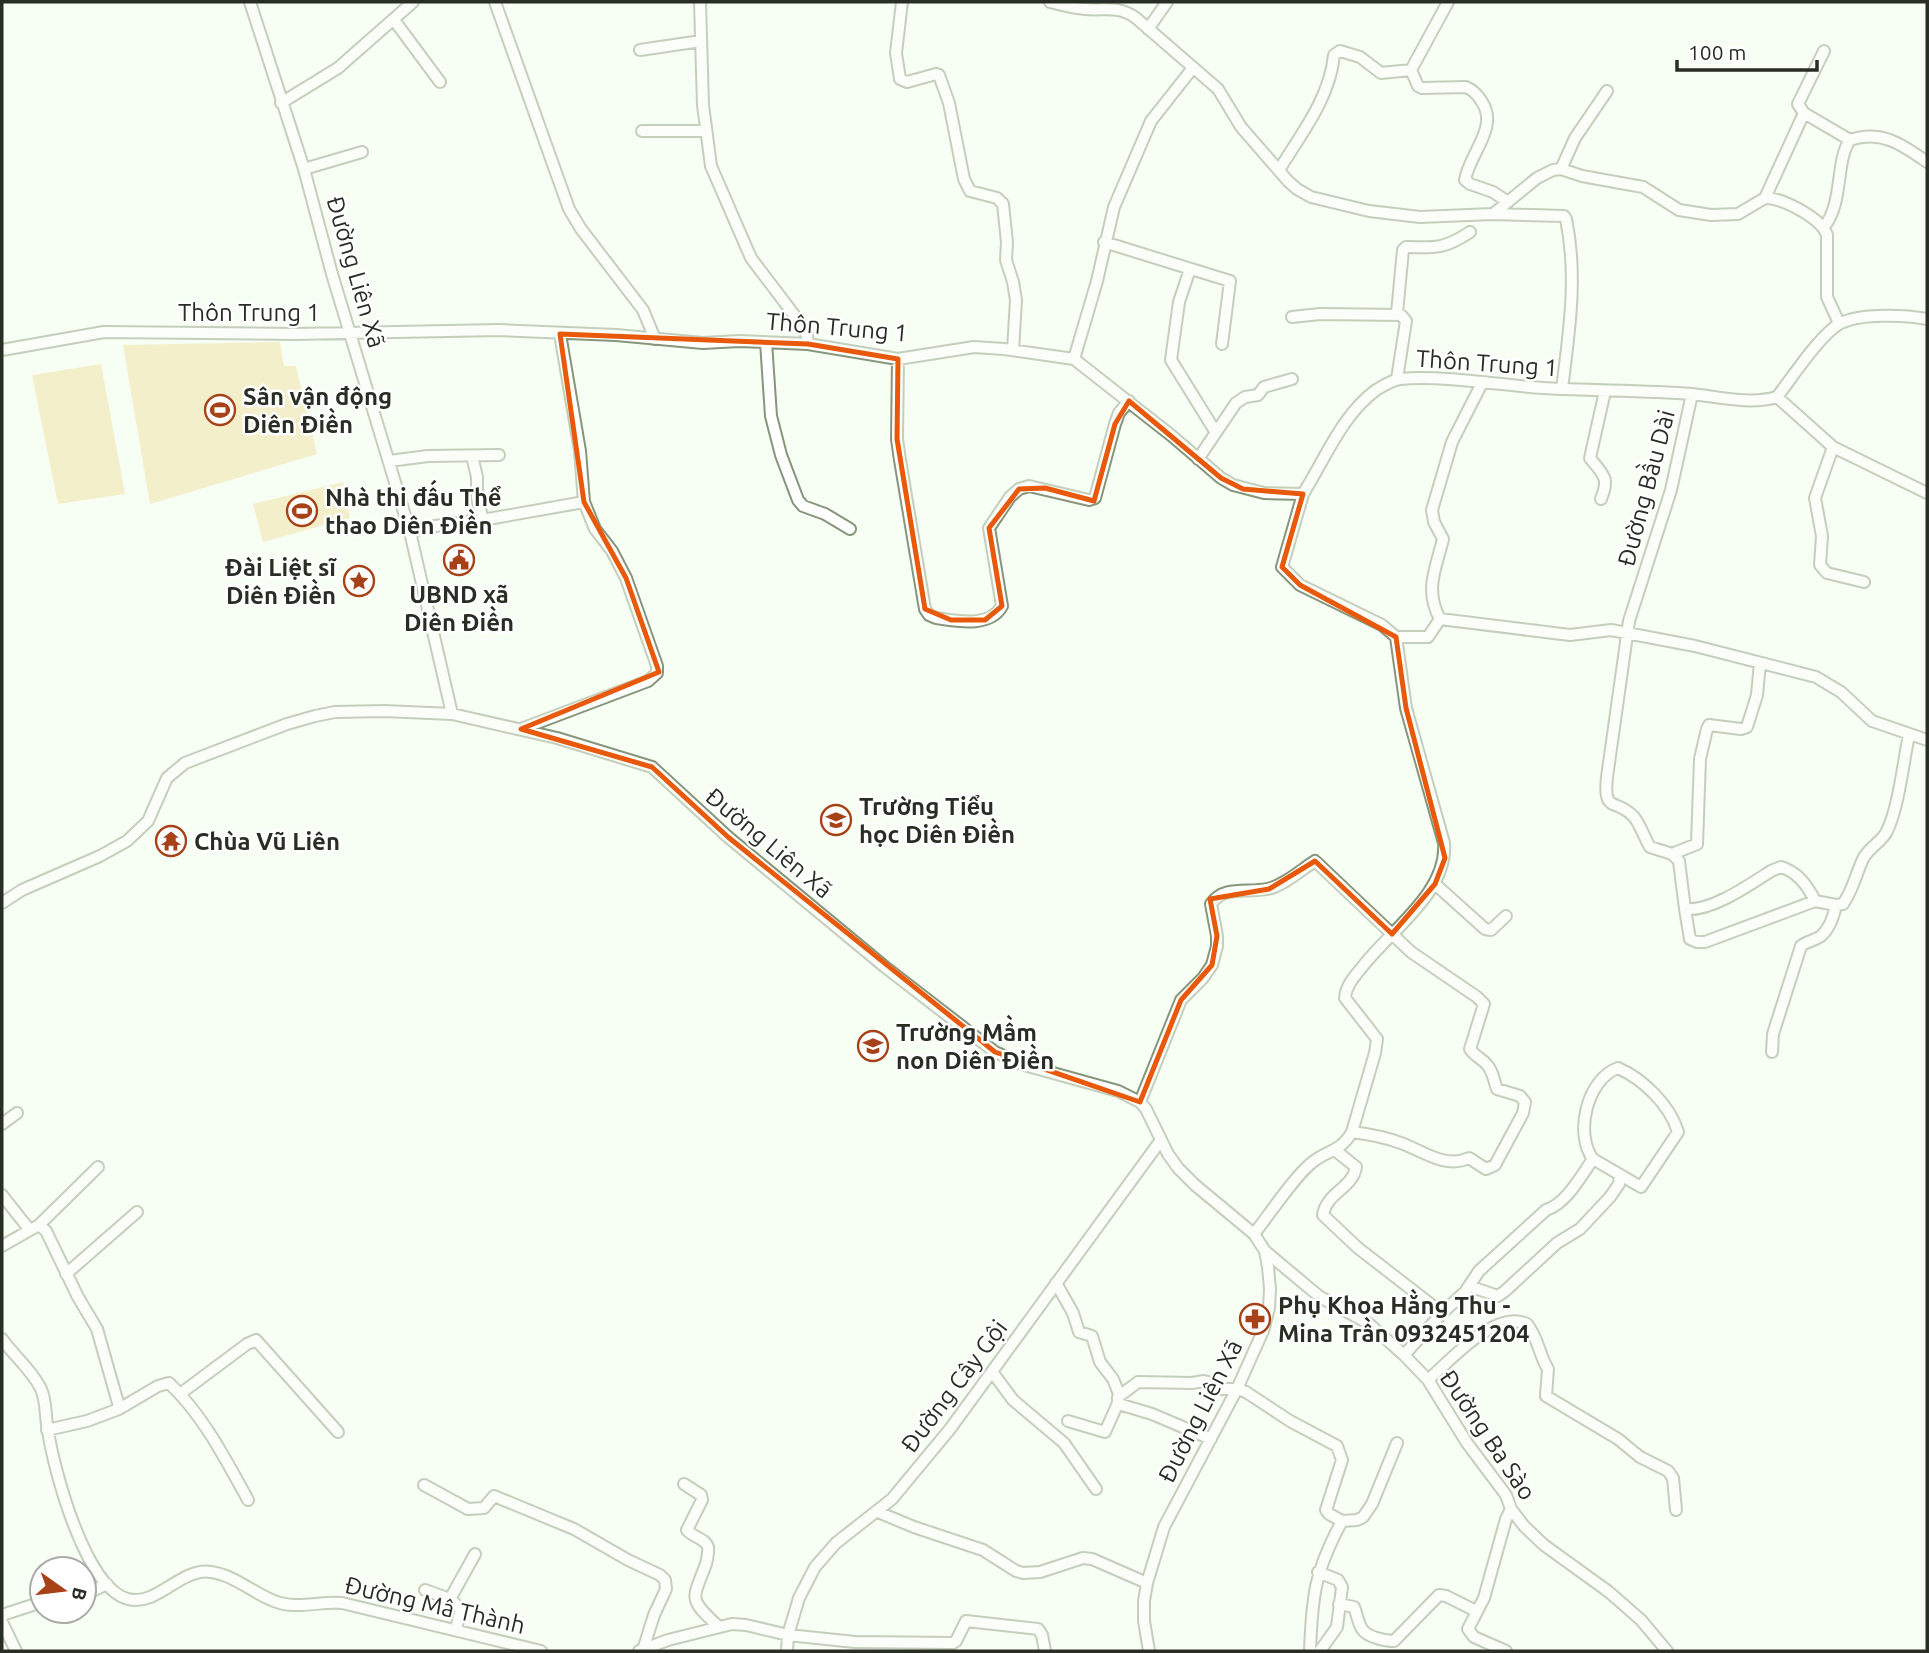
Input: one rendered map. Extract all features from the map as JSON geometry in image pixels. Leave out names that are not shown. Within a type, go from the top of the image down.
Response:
[{"type":"street","name":"Đường Liên Xã","points":[[250,2],[304,169],[332,274],[410,532],[452,714],[521,729],[652,767],[748,854],[885,967],[995,1052],[1024,1065],[1118,1091],[1140,1102],[1178,1168],[1254,1234],[1265,1251],[1270,1289],[1269,1308],[1263,1331],[1237,1389],[1164,1527],[1147,1583],[1144,1621],[1149,1651]]},
{"type":"street","points":[[281,103],[338,68],[414,2]]},
{"type":"street","points":[[495,2],[569,209],[580,229],[643,310],[655,339]]},
{"type":"street","points":[[700,2],[705,131],[711,166],[751,258],[801,324],[808,344]]},
{"type":"street","points":[[902,2],[896,53],[900,79],[907,82],[939,75],[949,103],[968,189],[975,194],[997,198],[1003,204],[1006,260],[1016,300],[1013,350]]},
{"type":"street","points":[[1050,2],[1080,9],[1101,5],[1128,12],[1223,94],[1241,127],[1297,190],[1311,197],[1369,211],[1420,217],[1493,214],[1560,215],[1566,219],[1573,257],[1562,389]]},
{"type":"street","points":[[1148,29],[1167,2]]},
{"type":"street","points":[[1411,69],[1448,2]]},
{"type":"street","points":[[394,20],[440,82]]},
{"type":"street","points":[[640,50],[701,41]]},
{"type":"street","points":[[1279,170],[1325,95],[1336,53],[1340,51],[1356,55],[1381,74],[1411,69]]},
{"type":"street","points":[[1824,51],[1798,104],[1804,113],[1850,140],[1864,136],[1887,137],[1927,162]]},
{"type":"street","points":[[1074,359],[1097,281],[1114,207],[1151,121],[1192,69]]},
{"type":"street","points":[[1411,69],[1422,88],[1466,87],[1483,103],[1489,116],[1487,126],[1465,180],[1508,202]]},
{"type":"street","points":[[1561,169],[1575,138],[1607,91]]},
{"type":"street","points":[[1493,214],[1537,178],[1561,169],[1643,187],[1679,210],[1728,216],[1738,214],[1765,198],[1804,113]]},
{"type":"street","points":[[642,131],[705,131]]},
{"type":"street","points":[[1824,227],[1832,216],[1850,140]]},
{"type":"street","points":[[304,169],[362,152]]},
{"type":"street","points":[[1765,198],[1779,200],[1810,216],[1824,227],[1827,235],[1827,297],[1839,323]]},
{"type":"street","points":[[1397,313],[1403,250],[1406,247],[1442,247],[1470,232]]},
{"type":"street","points":[[1104,242],[1230,281],[1222,344]]},
{"type":"street","points":[[1190,269],[1179,302],[1171,360],[1215,431]]},
{"type":"street","points":[[1292,317],[1397,313],[1406,321],[1397,379]]},
{"type":"street","points":[[1927,319],[1909,316],[1878,317],[1839,323],[1777,397],[1833,447],[1927,493]]},
{"type":"street","name":"Thôn Trung 1","points":[[2,351],[104,332],[294,334],[499,330],[703,343],[808,344],[898,359],[974,347],[1013,350],[1074,359],[1221,478],[1243,489],[1264,493],[1303,494],[1330,447],[1360,404],[1397,379],[1442,379],[1562,389],[1692,394]]},
{"type":"street","points":[[521,729],[648,681],[657,673],[657,666],[626,578],[612,551],[595,528],[584,502],[580,451],[560,334]]},
{"type":"street","points":[[766,342],[771,416],[781,456],[798,500],[803,506],[831,517],[850,529]]},
{"type":"street","points":[[898,359],[897,439],[903,486],[925,609],[929,615],[936,618],[985,620],[998,614],[1002,606],[989,534],[991,522],[1010,496],[1029,486],[1089,500],[1095,498],[1115,424],[1119,413],[1129,401]]},
{"type":"street","points":[[1198,459],[1236,403],[1245,397],[1258,395],[1264,387],[1292,379]]},
{"type":"street","points":[[1440,619],[1433,606],[1432,592],[1433,573],[1443,539],[1434,522],[1432,510],[1452,442],[1482,383]]},
{"type":"street","points":[[1601,499],[1606,486],[1605,476],[1590,458],[1605,391]]},
{"type":"street","name":"Đường Bầu Dài","points":[[1672,854],[1650,847],[1637,821],[1629,812],[1607,800],[1605,793],[1633,606],[1671,490],[1692,394],[1747,400],[1777,397]]},
{"type":"street","points":[[1833,447],[1815,498],[1822,536],[1820,565],[1827,573],[1864,582]]},
{"type":"street","points":[[389,461],[428,456],[499,455]]},
{"type":"street","points":[[472,456],[477,477],[477,498],[483,520]]},
{"type":"street","points":[[1303,494],[1282,567],[1300,584],[1382,625],[1396,637],[1429,637],[1440,619]]},
{"type":"street","points":[[410,532],[584,502]]},
{"type":"street","points":[[1440,619],[1570,635],[1601,631],[1628,632],[1695,646],[1816,677],[1841,692],[1872,721],[1927,740]]},
{"type":"street","points":[[1254,1234],[1313,1162],[1336,1151],[1352,1132],[1376,1053],[1377,1039],[1345,998],[1346,990],[1366,962],[1435,884],[1445,858],[1444,842],[1406,708],[1396,637]]},
{"type":"street","points":[[1760,663],[1757,695],[1747,727],[1741,729],[1709,725],[1700,760],[1698,844],[1672,854],[1679,861],[1690,939],[1705,942],[1815,901],[1843,904],[1849,896],[1868,849],[1885,835],[1892,820],[1909,735]]},
{"type":"street","points":[[2,903],[22,890],[100,856],[127,841],[148,821],[167,778],[185,763],[287,724],[335,712],[452,714]]},
{"type":"street","points":[[1140,1102],[1181,1000],[1212,965],[1217,936],[1211,904],[1216,896],[1228,892],[1269,889],[1315,861],[1411,952],[1477,996],[1484,1004],[1470,1049],[1475,1058],[1484,1061],[1491,1070],[1497,1089],[1520,1096],[1525,1102],[1523,1113],[1495,1165],[1486,1169],[1469,1158],[1457,1163],[1446,1162],[1399,1143],[1352,1132]]},
{"type":"street","points":[[1685,909],[1694,910],[1711,905],[1781,867],[1804,882],[1815,901]]},
{"type":"street","points":[[1435,884],[1485,929],[1491,930],[1506,916]]},
{"type":"street","points":[[1772,1052],[1773,1034],[1801,946],[1822,935],[1836,905]]},
{"type":"street","points":[[1618,1068],[1628,1072],[1649,1089],[1665,1108],[1678,1132],[1642,1188],[1620,1175],[1593,1159],[1587,1151],[1584,1115],[1605,1076],[1618,1068]]},
{"type":"street","points":[[2,1124],[17,1113]]},
{"type":"street","name":"Đường Cây Gội","points":[[787,1651],[788,1635],[799,1598],[815,1567],[836,1543],[878,1512],[908,1480],[993,1373],[1161,1140]]},
{"type":"street","points":[[1336,1151],[1356,1167],[1355,1175],[1324,1207],[1328,1222],[1442,1313]]},
{"type":"street","points":[[1404,1355],[1496,1255],[1546,1210],[1556,1207],[1593,1159]]},
{"type":"street","points":[[2,1246],[34,1227],[98,1167]]},
{"type":"street","points":[[1469,1286],[1498,1296],[1505,1291],[1558,1243],[1580,1229],[1611,1197],[1619,1184],[1620,1175]]},
{"type":"street","points":[[2,1195],[34,1227],[46,1231],[66,1274],[97,1329],[119,1409]]},
{"type":"street","points":[[66,1274],[137,1212]]},
{"type":"street","name":"Đường Ba Sào","points":[[1265,1251],[1320,1297],[1368,1323],[1404,1355],[1428,1380],[1524,1526],[1544,1545],[1609,1592],[1641,1620],[1667,1651]]},
{"type":"street","points":[[1056,1283],[1073,1313],[1079,1332],[1092,1336],[1100,1362],[1114,1379],[1119,1398]]},
{"type":"street","points":[[1428,1380],[1494,1326],[1512,1320],[1527,1324],[1536,1341],[1539,1357],[1548,1369],[1546,1396],[1618,1439],[1640,1457],[1668,1471],[1672,1478],[1676,1510]]},
{"type":"street","name":"Đường Mâ Thành","points":[[2,1339],[32,1374],[41,1390],[47,1430],[66,1508],[86,1553],[107,1584],[124,1598],[136,1601],[196,1573],[212,1572],[245,1585],[272,1601],[290,1606],[326,1601],[342,1603],[541,1651]]},
{"type":"street","points":[[180,1394],[256,1340],[338,1432]]},
{"type":"street","points":[[993,1373],[1013,1400],[1063,1443],[1096,1489]]},
{"type":"street","points":[[1068,1421],[1105,1432],[1119,1398],[1138,1382],[1204,1381],[1220,1389],[1237,1389],[1337,1446],[1342,1460],[1326,1510],[1342,1521],[1357,1520],[1367,1512],[1397,1443]]},
{"type":"street","points":[[47,1430],[87,1421],[119,1409],[158,1386],[169,1384],[180,1394],[226,1461],[247,1500]]},
{"type":"street","points":[[1119,1398],[1211,1439]]},
{"type":"street","points":[[684,1484],[701,1495],[702,1500],[687,1530],[689,1534],[706,1543],[708,1549],[706,1563],[694,1588],[694,1596],[706,1615],[718,1626]]},
{"type":"street","points":[[424,1485],[468,1509],[484,1508],[494,1496],[574,1529],[660,1575],[665,1580],[666,1589],[641,1651]]},
{"type":"street","points":[[1506,1651],[1490,1648],[1469,1634],[1468,1629],[1484,1598],[1511,1509]]},
{"type":"street","points":[[878,1512],[984,1550],[1016,1571],[1040,1572],[1083,1558],[1092,1559],[1147,1583]]},
{"type":"street","points":[[1310,1651],[1312,1606],[1318,1572],[1326,1550],[1342,1521]]},
{"type":"street","points":[[450,1599],[475,1554]]},
{"type":"street","points":[[1318,1572],[1338,1580],[1342,1587],[1337,1627],[1320,1651]]},
{"type":"street","points":[[98,1588],[107,1584]]},
{"type":"street","points":[[425,1590],[450,1599],[461,1609],[456,1629]]},
{"type":"street","points":[[1339,1604],[1354,1607],[1361,1628],[1366,1633],[1384,1641],[1394,1642],[1439,1595],[1476,1611]]},
{"type":"street","points":[[2,1615],[28,1607]]},
{"type":"street","points":[[641,1651],[732,1624],[788,1635],[855,1642],[953,1643],[966,1621],[1038,1629],[1045,1651]]},
{"type":"street","points":[[2,1622],[16,1651]]},
{"type":"highlighted area","points":[[560,334],[808,344],[898,359],[897,439],[925,609],[951,620],[985,620],[1002,606],[989,528],[1019,489],[1045,488],[1094,501],[1115,424],[1129,401],[1221,478],[1243,489],[1303,494],[1282,567],[1300,585],[1396,637],[1406,708],[1445,858],[1435,884],[1392,934],[1315,861],[1269,889],[1210,899],[1217,936],[1212,965],[1181,1000],[1140,1102],[995,1052],[728,837],[652,767],[521,729],[659,672],[626,578],[584,502]]},
{"type":"shaded area","name":"Sân vận động Diên Điền","points":[[280,342],[284,366],[296,366],[317,454],[150,504],[123,345]]},
{"type":"shaded area","points":[[101,364],[125,494],[58,504],[32,375]]},
{"type":"shaded area","name":"Nhà thi đấu Thể thao Diên Điền","points":[[343,482],[350,518],[263,542],[253,504]]},
{"type":"place","name":"Sân vận động Diên Điền","points":[[220,410]]},
{"type":"place","name":"Nhà thi đấu Thể thao Diên Điền","points":[[302,511]]},
{"type":"place","name":"UBND xã Diên Điền","points":[[459,560]]},
{"type":"place","name":"Đài Liệt sĩ Diên Điền","points":[[359,581]]},
{"type":"place","name":"Trường Tiểu học Diên Điền","points":[[836,820]]},
{"type":"place","name":"Chùa Vũ Liên","points":[[171,841]]},
{"type":"place","name":"Trường Mầm non Diên Điền","points":[[873,1046]]},
{"type":"place","name":"Phụ Khoa Hằng Thu - Mina Trần 0932451204","points":[[1255,1319]]}]
